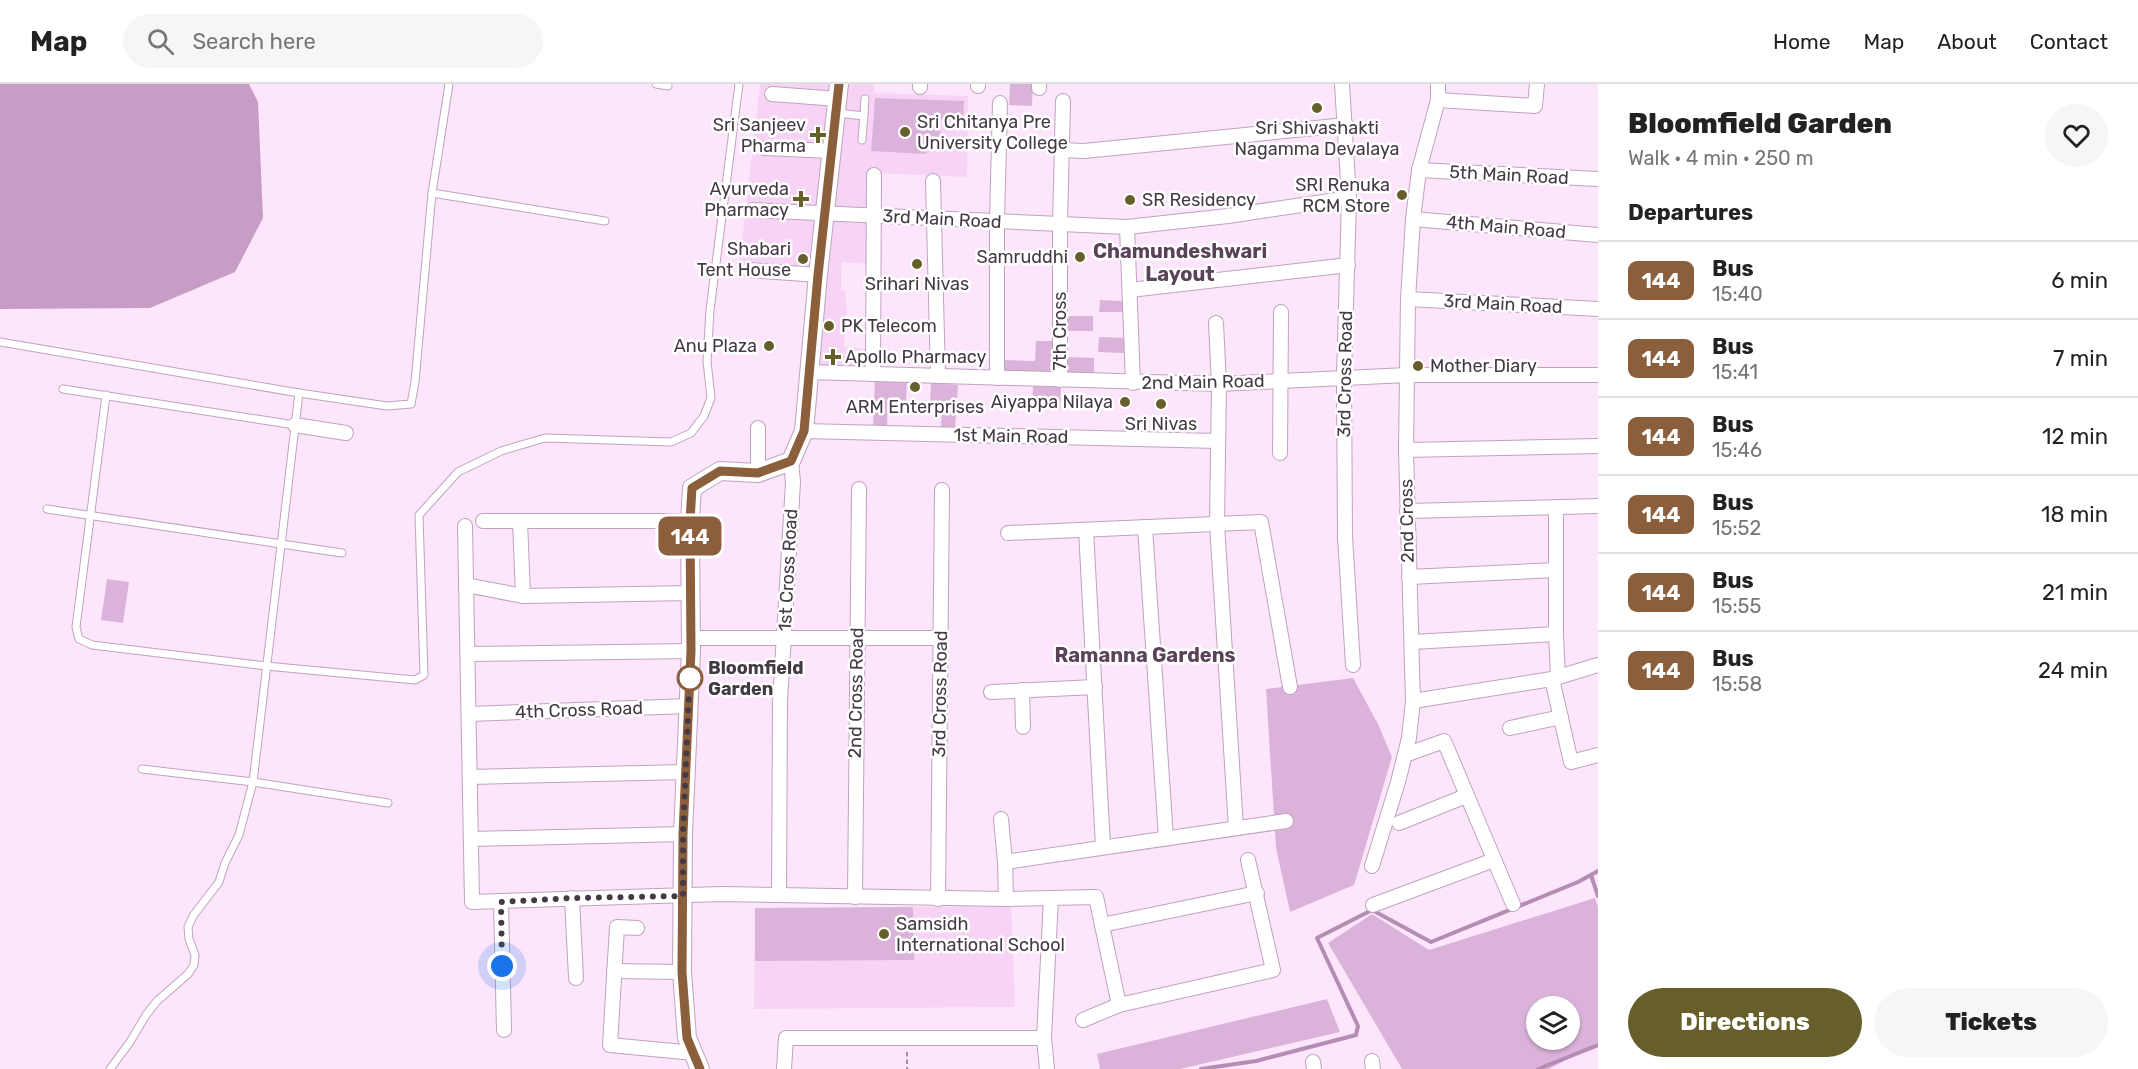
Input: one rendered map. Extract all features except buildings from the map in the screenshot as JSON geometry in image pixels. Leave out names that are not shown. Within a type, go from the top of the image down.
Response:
[{"type":"street","name":"3rd Cross Road","points":[[1342,84],[1349,198],[1344,377],[1345,537],[1353,665]]},
{"type":"street","name":"2nd Cross","points":[[1372,866],[1405,755],[1413,701],[1406,450],[1408,299],[1413,219],[1419,170],[1438,100],[1438,84]]},
{"type":"street","points":[[1438,100],[1535,106],[1537,84]]},
{"type":"street","points":[[697,1061],[687,1038],[682,972],[683,834],[691,644],[692,488],[720,471],[758,473],[791,461],[804,431],[824,215],[838,99],[772,94]]},
{"type":"street","name":"7th Cross","points":[[1060,380],[1063,101]]},
{"type":"street","points":[[997,378],[1000,103]]},
{"type":"street","points":[[1062,150],[1084,151],[1346,125]]},
{"type":"street","points":[[765,148],[831,151]]},
{"type":"street","name":"5th Main Road","points":[[1419,170],[1598,179]]},
{"type":"street","points":[[873,374],[874,175]]},
{"type":"street","points":[[933,181],[938,376]]},
{"type":"street","name":"3rd Main Road","points":[[752,210],[1127,227],[1228,216],[1349,198]]},
{"type":"street","name":"4th Main Road","points":[[1413,219],[1598,235]]},
{"type":"street","points":[[1127,227],[1133,382]]},
{"type":"street","points":[[1130,290],[1348,265]]},
{"type":"street","points":[[749,270],[818,275]]},
{"type":"street","name":"3rd Main Road","points":[[1408,299],[1598,309]]},
{"type":"street","points":[[1280,453],[1281,312]]},
{"type":"street","points":[[1216,323],[1219,384],[1217,524],[1236,828]]},
{"type":"street","name":"2nd Main Road","points":[[808,372],[1219,384],[1407,375],[1598,375]]},
{"type":"street","points":[[295,425],[346,434]]},
{"type":"street","points":[[758,428],[758,473]]},
{"type":"street","name":"1st Main Road","points":[[804,431],[1218,441]]},
{"type":"street","points":[[1406,450],[1598,446]]},
{"type":"street","name":"1st Cross Road","points":[[779,895],[780,702],[793,482],[791,461]]},
{"type":"street","name":"2nd Cross Road","points":[[855,897],[859,489]]},
{"type":"street","name":"3rd Cross Road","points":[[938,898],[942,490]]},
{"type":"street","points":[[1407,511],[1598,506]]},
{"type":"street","points":[[1556,507],[1555,678],[1561,717],[1571,762],[1598,755]]},
{"type":"street","points":[[483,521],[690,521]]},
{"type":"street","points":[[520,521],[523,596]]},
{"type":"street","points":[[1008,533],[1260,522],[1290,687]]},
{"type":"street","points":[[465,526],[472,902],[779,895],[1006,899],[1096,897],[1119,1005]]},
{"type":"street","points":[[1145,527],[1166,838]]},
{"type":"street","points":[[1086,530],[1103,847]]},
{"type":"street","points":[[1409,577],[1555,570]]},
{"type":"street","points":[[466,585],[523,596],[690,593]]},
{"type":"street","points":[[1412,642],[1556,634]]},
{"type":"street","points":[[468,654],[784,638],[941,638]]},
{"type":"street","points":[[1413,701],[1555,678],[1598,665]]},
{"type":"street","points":[[991,692],[1095,687]]},
{"type":"street","points":[[1022,690],[1023,726]]},
{"type":"street","name":"4th Cross Road","points":[[469,714],[689,706]]},
{"type":"street","points":[[1510,728],[1561,717]]},
{"type":"street","points":[[1405,755],[1444,741],[1514,904]]},
{"type":"street","points":[[470,777],[686,772]]},
{"type":"street","points":[[1399,824],[1467,796]]},
{"type":"street","points":[[1001,819],[1006,899]]},
{"type":"street","points":[[1005,861],[1286,821]]},
{"type":"street","points":[[471,838],[683,834]]},
{"type":"street","points":[[1083,1020],[1119,1005],[1273,970],[1248,860]]},
{"type":"street","points":[[1373,905],[1494,860]]},
{"type":"street","points":[[1102,925],[1257,893]]},
{"type":"street","points":[[572,898],[576,978]]},
{"type":"street","points":[[1047,1069],[1044,1038],[1051,898]]},
{"type":"street","points":[[501,902],[504,1030]]},
{"type":"street","points":[[637,928],[617,927],[610,1045],[697,1061]]},
{"type":"street","points":[[614,971],[682,972]]},
{"type":"street","points":[[783,1069],[786,1038],[1044,1038]]},
{"type":"lane","points":[[0,342],[299,393],[387,406],[411,404],[415,382],[432,193],[449,84]]},
{"type":"lane","points":[[656,84],[668,86]]},
{"type":"lane","points":[[106,395],[76,627],[79,639],[92,645],[266,666],[415,680],[424,675],[418,519],[422,509],[458,472],[501,452],[545,438],[671,441],[690,433],[704,416],[711,398],[707,361],[710,310],[739,84]]},
{"type":"lane","points":[[838,99],[864,116]]},
{"type":"lane","points":[[862,140],[865,99]]},
{"type":"lane","points":[[432,193],[605,221]]},
{"type":"lane","points":[[63,389],[295,425]]},
{"type":"lane","points":[[110,1069],[157,1001],[195,965],[195,955],[189,939],[188,927],[193,916],[219,882],[225,863],[239,835],[253,782],[299,393]]},
{"type":"lane","points":[[47,509],[342,554]]},
{"type":"lane","points":[[142,769],[253,782],[388,803]]},
{"type":"path","points":[[907,1037],[907,1069]]},
{"type":"shaded area","points":[[0,84],[249,84],[258,102],[263,218],[235,272],[150,308],[0,309]]},
{"type":"shaded area","points":[[760,84],[829,84],[813,269],[739,268]]},
{"type":"shaded area","name":"Sri Chitanya Pre University College","points":[[847,84],[874,84],[874,93],[968,96],[967,177],[872,173],[871,212],[833,210]]},
{"type":"shaded area","points":[[1010,84],[1033,84],[1032,106],[1009,105]]},
{"type":"shaded area","points":[[875,98],[964,101],[963,121],[941,120],[939,150],[927,149],[926,154],[871,151]]},
{"type":"shaded area","points":[[832,221],[869,223],[866,264],[842,262],[841,290],[845,291],[847,308],[844,347],[870,349],[870,371],[819,369]]},
{"type":"shaded area","points":[[1100,300],[1123,301],[1123,312],[1099,312]]},
{"type":"shaded area","points":[[1066,316],[1093,316],[1093,331],[1066,331]]},
{"type":"shaded area","points":[[1099,337],[1125,338],[1124,353],[1098,352]]},
{"type":"shaded area","points":[[1036,341],[1055,341],[1054,376],[1003,375],[1003,360],[1035,361]]},
{"type":"shaded area","points":[[1065,357],[1094,358],[1094,378],[1065,378]]},
{"type":"shaded area","points":[[875,377],[907,378],[906,403],[888,403],[887,427],[873,427]]},
{"type":"shaded area","points":[[931,383],[958,385],[955,429],[941,428],[942,404],[930,403]]},
{"type":"shaded area","points":[[1033,386],[1061,387],[1060,410],[1032,409]]},
{"type":"shaded area","points":[[107,579],[129,582],[123,623],[101,620]]},
{"type":"shaded area","points":[[1353,678],[1378,724],[1392,757],[1354,885],[1290,912],[1276,848],[1266,689]]},
{"type":"shaded area","points":[[1595,898],[1598,907],[1598,1043],[1549,1069],[1402,1069],[1328,943],[1372,914],[1429,950]]},
{"type":"shaded area","name":"Samsidh International School","points":[[1011,906],[1015,1007],[754,1009],[755,908]]},
{"type":"shaded area","points":[[913,907],[914,960],[755,961],[755,908]]},
{"type":"shaded area","points":[[1327,999],[1340,1032],[1180,1069],[1100,1069],[1097,1054]]},
{"type":"waterway","points":[[1201,1069],[1256,1061],[1356,1035],[1358,1026],[1317,938],[1372,910],[1431,942],[1578,882],[1598,871]]},
{"type":"waterway","points":[[1591,875],[1598,896]]},
{"type":"waterway","points":[[1538,1069],[1598,1045]]},
{"type":"bus line","name":"144","points":[[700,1069],[687,1038],[682,972],[683,834],[691,651],[692,488],[720,471],[758,473],[791,461],[804,431],[808,372],[839,84]]},
{"type":"place","name":"Sri Shivashakti Nagamma Devalaya","points":[[1317,108]]},
{"type":"place","name":"Sri Chitanya Pre University College","points":[[905,132]]},
{"type":"place","name":"Sri Sanjeev Pharma","points":[[818,135]]},
{"type":"place","name":"SRI Renuka RCM Store","points":[[1402,195]]},
{"type":"place","name":"Ayurveda Pharmacy","points":[[801,199]]},
{"type":"place","name":"SR Residency","points":[[1130,200]]},
{"type":"place","name":"Samruddhi","points":[[1080,257]]},
{"type":"place","name":"Shabari Tent House","points":[[803,259]]},
{"type":"place","name":"Srihari Nivas","points":[[917,264]]},
{"type":"place","name":"PK Telecom","points":[[829,326]]},
{"type":"place","name":"Anu Plaza","points":[[769,346]]},
{"type":"place","name":"Apollo Pharmacy","points":[[833,357]]},
{"type":"place","name":"Mother Diary","points":[[1418,366]]},
{"type":"place","name":"ARM Enterprises","points":[[915,387]]},
{"type":"place","name":"Aiyappa Nilaya","points":[[1125,402]]},
{"type":"place","name":"Sri Nivas","points":[[1161,404]]},
{"type":"place","name":"Bloomfield Garden","points":[[690,678]]},
{"type":"place","name":"Samsidh International School","points":[[884,934]]},
{"type":"district","name":"Chamundeshwari Layout","points":[[1180,262]]},
{"type":"district","name":"Ramanna Gardens","points":[[1145,655]]},
{"type":"route","points":[[502,966],[501,902],[683,896],[683,834],[690,669],[690,678]]}]
